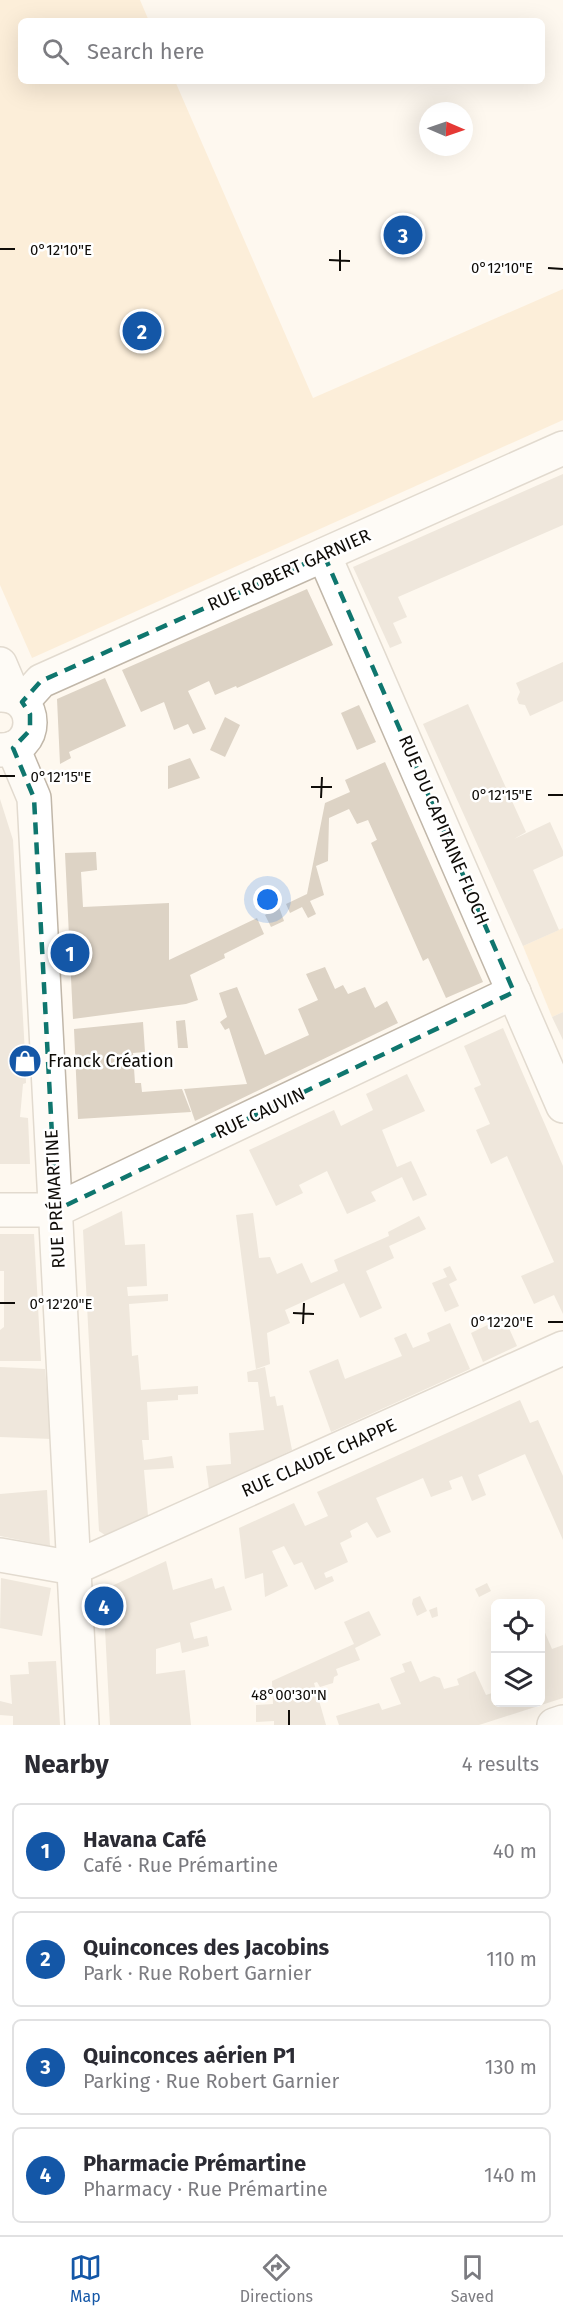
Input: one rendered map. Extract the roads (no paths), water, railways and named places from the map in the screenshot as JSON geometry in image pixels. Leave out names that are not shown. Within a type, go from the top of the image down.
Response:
[{"type":"street","name":"RUE ROBERT GARNIER","points":[[12,698],[41,681],[563,448]]},
{"type":"street","name":"RUE DU CAPITAINE FLOCH","points":[[324,555],[563,1106]]},
{"type":"street","points":[[0,664],[12,698],[30,714],[30,730],[22,743],[7,749]]},
{"type":"street","name":"RUE PRÉMARTINE","points":[[7,749],[34,798],[82,1725]]},
{"type":"street","name":"RUE CAUVIN","points":[[0,1210],[56,1210],[514,992]]},
{"type":"street","name":"RUE CLAUDE CHAPPE","points":[[74,1568],[563,1348]]},
{"type":"street","points":[[0,1555],[74,1568]]},
{"type":"street","points":[[554,1725],[563,1722]]},
{"type":"place","name":"Quinconces aérien P1","points":[[403,235]]},
{"type":"place","name":"Quinconces des Jacobins","points":[[142,331]]},
{"type":"place","name":"Havana Café","points":[[70,953]]},
{"type":"place","name":"Franck Création","points":[[25,1061]]},
{"type":"place","name":"Pharmacie Prémartine","points":[[104,1606]]}]
